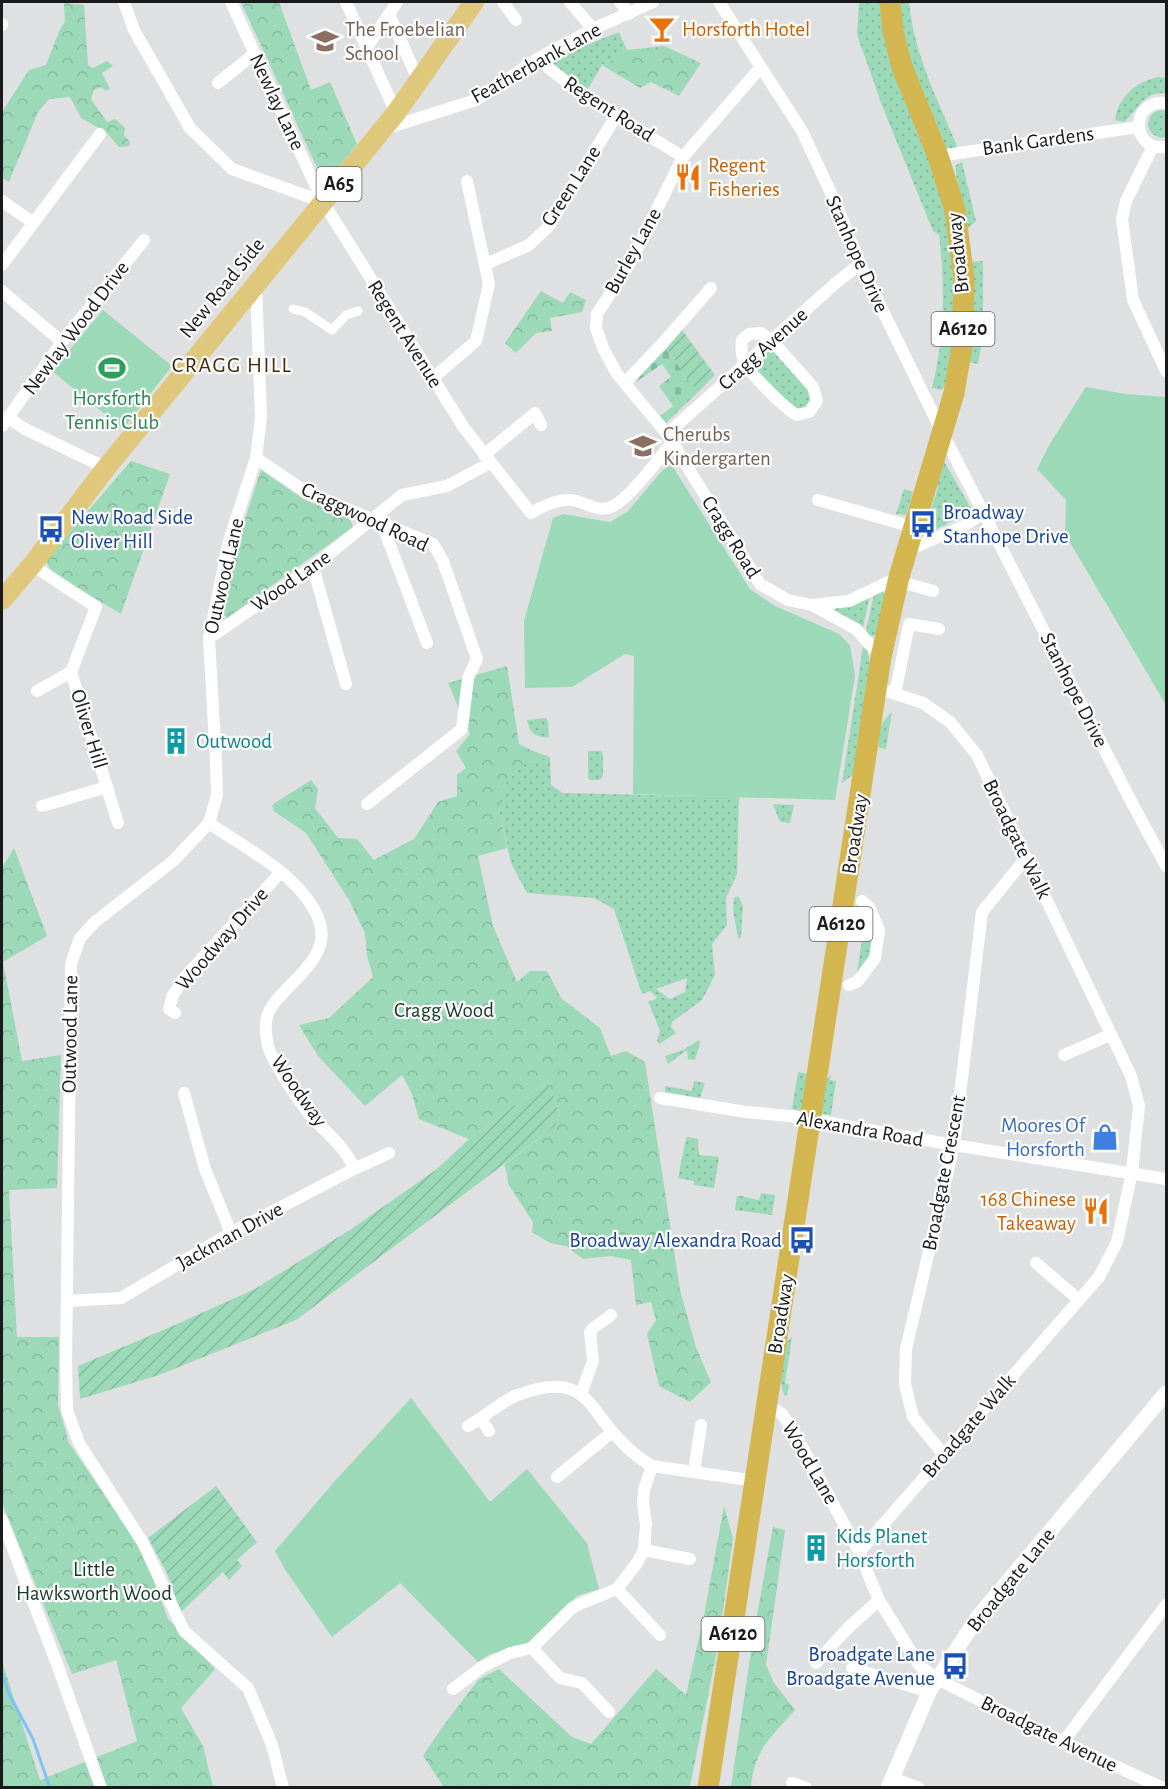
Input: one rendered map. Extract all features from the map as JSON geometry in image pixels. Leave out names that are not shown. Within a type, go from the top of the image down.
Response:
[{"type":"highway","name":"Broadway","points":[[708,1788],[811,1121],[886,692],[881,657],[899,622],[898,579],[954,393],[962,346],[964,279],[955,210],[938,156],[902,67],[893,31],[890,2]]},
{"type":"main road","name":"New Road Side","points":[[2,600],[32,565],[106,468],[396,113],[474,2]]},
{"type":"street","points":[[124,2],[134,30],[190,128],[232,169],[323,202]]},
{"type":"street","name":"Newlay Lane","points":[[231,2],[323,202]]},
{"type":"street","points":[[346,2],[396,113]]},
{"type":"street","points":[[366,49],[397,2]]},
{"type":"street","points":[[503,2],[516,20]]},
{"type":"street","points":[[570,2],[593,29]]},
{"type":"street","points":[[620,2],[629,14]]},
{"type":"street","name":"Featherbank Lane","points":[[382,130],[476,100],[537,59],[593,29],[653,2]]},
{"type":"street","name":"Stanhope Drive","points":[[719,2],[802,131],[837,206],[860,264],[942,432],[1128,795],[1167,866]]},
{"type":"street","points":[[388,14],[419,82]]},
{"type":"street","points":[[218,83],[254,54]]},
{"type":"street","name":"Regent Road","points":[[537,59],[586,98],[683,157]]},
{"type":"street","name":"Burley Lane","points":[[669,438],[617,374],[603,348],[596,328],[597,314],[630,263],[683,157],[761,67]]},
{"type":"street","points":[[1167,103],[1153,104],[1147,108],[1139,120],[1143,139],[1153,146],[1167,147]]},
{"type":"street","name":"Green Lane","points":[[486,264],[529,245],[548,227],[616,116]]},
{"type":"street","name":"Bank Gardens","points":[[938,156],[1139,127]]},
{"type":"street","points":[[2,265],[100,134]]},
{"type":"street","points":[[1153,146],[1126,201],[1122,219],[1133,300],[1167,371]]},
{"type":"street","points":[[433,378],[476,341],[489,284],[467,181]]},
{"type":"street","points":[[2,201],[32,222]]},
{"type":"street","name":"Regent Avenue","points":[[323,202],[464,428],[487,459]]},
{"type":"street","name":"Newlay Wood Drive","points":[[5,422],[62,342],[144,240]]},
{"type":"street","name":"Cragg Avenue","points":[[669,438],[745,364],[860,264]]},
{"type":"street","name":"Outwood Lane","points":[[256,285],[261,417],[256,458],[229,541],[209,638],[217,795],[209,824],[173,861],[95,922],[80,938],[71,964],[66,1301],[67,1410],[79,1443],[143,1543],[184,1631],[248,1688],[272,1745],[283,1788]]},
{"type":"street","points":[[625,383],[711,288]]},
{"type":"street","points":[[2,291],[62,342]]},
{"type":"street","points":[[293,309],[305,312],[332,330],[346,315],[358,311]]},
{"type":"street","points":[[761,333],[773,342],[813,387],[816,401],[809,412],[797,415],[787,410],[745,364],[741,351],[742,340],[749,334],[761,333]]},
{"type":"street","name":"Wood Lane","points":[[209,638],[377,522],[402,495],[447,486],[487,459],[535,413],[541,424]]},
{"type":"street","points":[[5,422],[23,428],[106,468]]},
{"type":"street","points":[[487,459],[531,513],[555,502],[569,500],[597,508],[611,507],[622,500],[669,438]]},
{"type":"street","name":"Cragg Road","points":[[669,438],[760,584],[788,600],[812,605],[856,629],[881,657]]},
{"type":"street","name":"Craggwood Road","points":[[256,458],[306,492],[433,544],[443,561],[477,659],[468,678],[462,729],[367,804]]},
{"type":"street","points":[[818,500],[913,526]]},
{"type":"street","points":[[906,551],[964,526],[983,513]]},
{"type":"street","points":[[377,522],[427,643]]},
{"type":"street","name":"Oliver Hill","points":[[32,565],[96,607],[71,672],[118,824]]},
{"type":"street","points":[[313,567],[346,684]]},
{"type":"street","points":[[898,579],[933,591]]},
{"type":"street","name":"Cragg Road","points":[[812,605],[849,601],[898,579]]},
{"type":"street","points":[[886,692],[899,622],[939,629]]},
{"type":"street","name":"Oliver Hill","points":[[37,691],[71,672]]},
{"type":"street","name":"Broadgate Walk","points":[[859,1552],[1100,1277],[1117,1242],[1132,1172],[1138,1106],[1131,1076],[977,755],[950,722],[923,703],[886,692]]},
{"type":"street","name":"Oliver Hill","points":[[42,806],[107,787]]},
{"type":"street","name":"Woodway","points":[[209,824],[280,872],[304,895],[315,911],[321,931],[321,947],[310,965],[273,1004],[266,1023],[268,1047],[310,1115],[348,1155],[354,1168]]},
{"type":"street","name":"Broadgate Crescent","points":[[944,1454],[913,1417],[905,1384],[906,1349],[954,1145],[982,912],[1026,858]]},
{"type":"street","name":"Woodway Drive","points":[[169,1010],[173,995],[185,977],[280,872]]},
{"type":"street","points":[[849,985],[858,981],[875,958],[879,930],[869,907],[862,901]]},
{"type":"street","points":[[1064,1055],[1110,1035]]},
{"type":"street","points":[[184,1093],[205,1169],[231,1233]]},
{"type":"street","name":"Alexandra Road","points":[[660,1098],[746,1112],[790,1116],[1167,1179]]},
{"type":"street","name":"Jackman Drive","points":[[66,1301],[121,1298],[231,1233],[354,1168],[389,1153]]},
{"type":"street","points":[[1036,1263],[1079,1300]]},
{"type":"street","points":[[581,1394],[593,1361],[590,1332],[611,1315]]},
{"type":"street","points":[[468,1426],[512,1398],[543,1388],[570,1389],[581,1394],[612,1432],[637,1457],[652,1466],[756,1481]]},
{"type":"street","name":"Broadgate Lane","points":[[890,1783],[928,1692],[977,1617],[1167,1393]]},
{"type":"street","name":"Wood Lane","points":[[768,1406],[782,1414],[793,1430],[859,1552],[879,1600],[919,1665],[937,1679]]},
{"type":"street","points":[[481,1419],[489,1431]]},
{"type":"street","points":[[694,1472],[701,1425]]},
{"type":"street","points":[[557,1477],[612,1432]]},
{"type":"street","points":[[453,1689],[482,1667],[510,1653],[532,1648],[572,1608],[617,1589],[644,1550],[646,1524],[644,1490],[652,1466]]},
{"type":"street","points":[[2,1520],[101,1788]]},
{"type":"street","points":[[644,1550],[690,1559]]},
{"type":"street","points":[[617,1589],[660,1635]]},
{"type":"street","points":[[816,1663],[847,1629],[879,1600]]},
{"type":"street","points":[[1063,1743],[1167,1605]]},
{"type":"street","points":[[532,1648],[560,1678],[582,1683],[609,1713]]},
{"type":"street","points":[[852,1668],[928,1692]]},
{"type":"street","name":"Broadgate Avenue","points":[[937,1679],[1063,1743],[1163,1788]]},
{"type":"street","points":[[792,1783],[806,1788]]},
{"type":"street","points":[[890,1783],[919,1788]]},
{"type":"green space","points":[[241,2],[279,2],[311,90],[330,82],[357,144],[325,185]]},
{"type":"green space","points":[[859,2],[882,2],[951,224],[956,320],[946,385],[942,390],[932,388],[943,312],[939,235],[933,231],[883,108],[857,35]]},
{"type":"green space","points":[[898,2],[909,2],[916,42],[922,60],[959,151],[948,151],[945,148],[909,60]]},
{"type":"green space","points":[[64,3],[84,5],[88,65],[93,68],[107,61],[113,66],[102,73],[110,89],[106,91],[101,87],[94,90],[91,99],[107,122],[115,119],[125,128],[124,135],[130,142],[129,146],[119,147],[106,132],[81,118],[70,97],[49,99],[38,112],[9,182],[2,178],[2,112],[29,70],[46,65],[65,22]]},
{"type":"green space","points":[[619,32],[627,50],[602,65],[588,89],[553,66],[554,58]]},
{"type":"green space","points":[[664,46],[701,63],[679,96],[651,82],[640,88],[602,65],[627,50]]},
{"type":"green space","points":[[1159,77],[1166,78],[1166,93],[1158,93],[1146,98],[1124,122],[1115,120],[1120,104],[1130,91],[1143,82]]},
{"type":"green space","points":[[1162,110],[1166,111],[1166,137],[1161,138],[1152,134],[1148,125],[1152,114]]},
{"type":"green space","points":[[962,162],[976,221],[968,228],[956,170],[956,165]]},
{"type":"green space","points":[[983,261],[983,316],[972,317],[972,262]]},
{"type":"green space","points":[[541,291],[563,303],[570,292],[586,300],[582,312],[550,318],[552,331],[536,333],[516,353],[505,343]]},
{"type":"green space","name":"Horsforth Tennis Club","points":[[103,310],[172,366],[123,429],[52,371]]},
{"type":"green space","points":[[682,330],[715,375],[697,393],[665,346]]},
{"type":"green space","points":[[973,334],[978,334],[980,341],[978,364],[968,362]]},
{"type":"green space","points":[[665,346],[697,393],[666,423],[660,416],[673,406],[659,386],[671,377],[662,364],[636,382],[633,378]]},
{"type":"green space","points":[[772,348],[810,388],[811,399],[801,410],[789,407],[751,365]]},
{"type":"green space","points":[[1086,387],[1126,394],[1166,397],[1166,705],[1065,534],[1066,500],[1037,469],[1051,442]]},
{"type":"green space","points":[[942,458],[972,510],[926,535],[922,534],[921,528],[925,529],[938,487],[934,483]]},
{"type":"green space","points":[[131,461],[170,474],[121,614],[53,573],[45,561]]},
{"type":"green space","points":[[671,464],[750,589],[775,606],[839,634],[850,645],[855,676],[835,800],[633,794],[634,656],[625,654],[572,687],[525,688],[524,621],[553,518],[563,514],[610,522],[627,512],[662,471]]},
{"type":"green space","points":[[261,470],[303,499],[350,519],[353,527],[227,618],[219,610]]},
{"type":"green space","points":[[904,489],[913,492],[906,515],[896,514]]},
{"type":"green space","points":[[883,591],[885,594],[877,634],[869,635],[866,630],[874,594]]},
{"type":"green space","points":[[870,595],[863,627],[834,610],[835,606]]},
{"type":"green space","points":[[863,647],[869,657],[872,678],[854,774],[842,783]]},
{"type":"green space","name":"Cragg Wood","points":[[507,666],[519,744],[550,757],[522,765],[502,788],[499,809],[507,848],[478,856],[493,926],[517,982],[530,971],[547,971],[561,998],[600,1028],[611,1056],[626,1051],[645,1062],[680,1290],[696,1347],[711,1382],[690,1402],[659,1386],[647,1334],[656,1320],[651,1302],[636,1305],[631,1260],[611,1256],[583,1259],[566,1246],[550,1243],[532,1232],[533,1222],[508,1184],[504,1165],[555,1126],[560,1114],[548,1081],[469,1139],[419,1119],[412,1094],[402,1075],[365,1106],[318,1056],[299,1025],[329,1018],[373,977],[367,956],[365,933],[349,900],[306,833],[274,811],[272,805],[311,780],[318,789],[315,808],[338,838],[357,839],[374,860],[414,839],[438,802],[457,796],[457,775],[466,768],[456,751],[470,734],[448,683]]},
{"type":"green space","points":[[892,712],[886,749],[879,747],[878,737],[882,723]]},
{"type":"green space","points":[[546,718],[549,737],[537,736],[529,728],[527,720]]},
{"type":"green space","points":[[601,751],[603,754],[603,776],[600,780],[590,780],[588,777],[588,752]]},
{"type":"green space","points":[[550,757],[551,785],[563,793],[739,797],[737,874],[726,898],[727,925],[712,944],[715,975],[702,1000],[672,1022],[671,1027],[676,1033],[659,1044],[657,1040],[660,1031],[648,1001],[657,997],[650,991],[642,994],[614,909],[594,898],[527,893],[511,863],[499,809],[502,788],[522,765]],"holes":[[[687,978],[685,992],[670,999],[656,989]]]},
{"type":"green space","points":[[773,804],[794,805],[790,823],[780,822]]},
{"type":"green space","name":"Little Hawksworth Wood","points":[[14,848],[47,936],[3,962],[22,1061],[61,1055],[57,1188],[9,1190],[17,1337],[59,1337],[58,1405],[69,1443],[143,1552],[168,1619],[215,1669],[181,1708],[203,1746],[213,1787],[2,1787],[2,1661],[40,1780],[137,1741],[116,1660],[72,1674],[2,1503],[2,868]]},
{"type":"green space","points":[[738,896],[743,905],[741,938],[738,938],[733,909],[734,898]]},
{"type":"green space","points":[[867,909],[878,932],[871,942],[871,952],[874,954],[856,978]]},
{"type":"green space","points":[[699,1040],[695,1060],[688,1059],[687,1050],[668,1064],[665,1056],[683,1050]]},
{"type":"green space","points":[[798,1072],[808,1074],[802,1111],[792,1109]]},
{"type":"green space","points":[[831,1074],[830,1080],[836,1081],[831,1115],[822,1114],[826,1080]]},
{"type":"green space","points":[[548,1081],[560,1114],[555,1126],[296,1320],[159,1375],[80,1399],[78,1366],[253,1290],[353,1228],[437,1169],[469,1139]]},
{"type":"green space","points":[[694,1081],[705,1083],[700,1098],[665,1092],[665,1086],[692,1091]]},
{"type":"green space","points":[[688,1137],[698,1139],[699,1155],[719,1157],[714,1188],[694,1185],[694,1181],[678,1178]]},
{"type":"green space","points":[[761,1193],[775,1195],[772,1215],[735,1210],[737,1196],[759,1200]]},
{"type":"green space","points":[[792,1337],[785,1383],[789,1385],[787,1396],[784,1395],[780,1379],[785,1343]]},
{"type":"green space","points":[[411,1398],[490,1502],[527,1469],[587,1543],[599,1589],[577,1596],[526,1644],[490,1654],[478,1662],[400,1583],[332,1637],[286,1571],[275,1551]]},
{"type":"green space","points":[[216,1486],[257,1542],[237,1560],[242,1566],[229,1580],[223,1572],[181,1612],[167,1573],[148,1538]]},
{"type":"green space","points":[[724,1506],[733,1538],[719,1640],[690,1787],[444,1787],[423,1756],[479,1679],[499,1669],[572,1737],[591,1744],[656,1669],[686,1695],[704,1615]]},
{"type":"green space","points":[[773,1527],[785,1530],[766,1665],[774,1683],[795,1710],[760,1753],[751,1787],[731,1787],[754,1631]]},
{"type":"waterway","points":[[2,1674],[9,1694],[33,1739],[50,1788]]},
{"type":"place","name":"Horsforth Hotel","points":[[662,29]]},
{"type":"place","name":"The Froebelian School","points":[[325,41]]},
{"type":"place","name":"Regent Fisheries","points":[[688,177]]},
{"type":"place","name":"Horsforth Tennis Club","points":[[112,368]]},
{"type":"place","name":"Cherubs Kindergarten","points":[[643,446]]},
{"type":"place","name":"Broadway Stanhope Drive","points":[[923,524]]},
{"type":"place","name":"New Road Side Oliver Hill","points":[[51,529]]},
{"type":"place","name":"Outwood","points":[[176,741]]},
{"type":"place","name":"Moores Of Horsforth","points":[[1105,1137]]},
{"type":"place","name":"168 Chinese Takeaway","points":[[1096,1211]]},
{"type":"place","name":"Broadway Alexandra Road","points":[[802,1240]]},
{"type":"place","name":"Kids Planet Horsforth","points":[[816,1548]]},
{"type":"place","name":"Broadgate Lane Broadgate Avenue","points":[[955,1666]]},
{"type":"district","name":"CRAGG HILL","points":[[232,365]]}]
